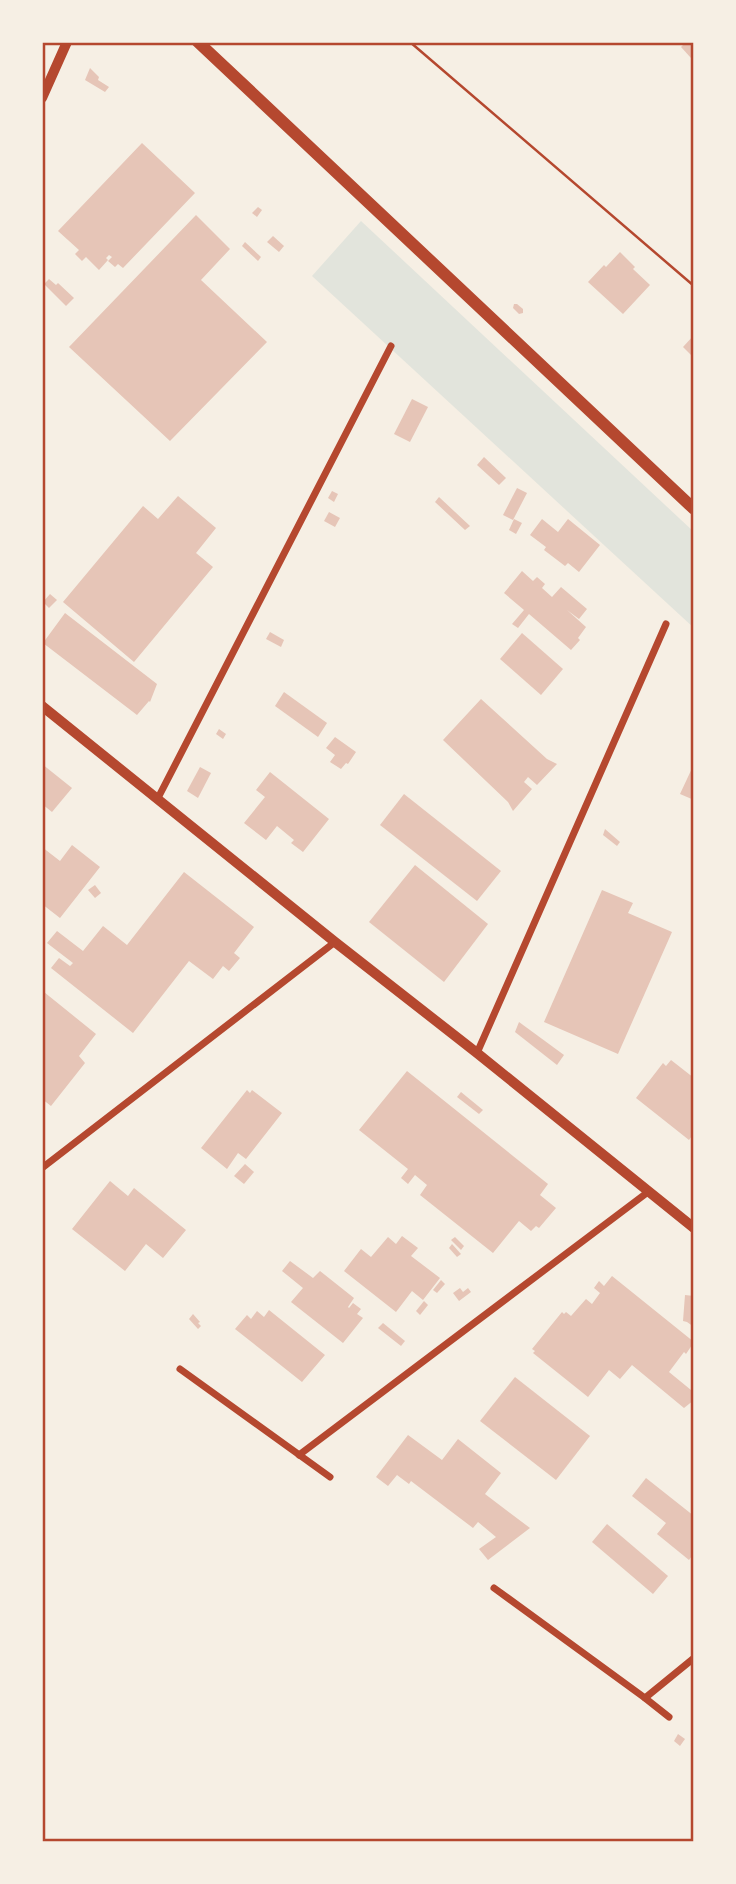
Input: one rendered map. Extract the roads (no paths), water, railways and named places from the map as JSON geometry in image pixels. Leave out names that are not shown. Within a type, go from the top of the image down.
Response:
[{"type":"main road","points":[[198,42],[694,509]]},
{"type":"street","points":[[42,98],[67,42]]},
{"type":"street","points":[[158,798],[391,346]]},
{"type":"street","points":[[477,1053],[666,624]]},
{"type":"street","points":[[42,706],[694,1228]]},
{"type":"street","points":[[42,1168],[335,942]]},
{"type":"street","points":[[299,1455],[648,1192]]},
{"type":"street","points":[[180,1369],[330,1477]]},
{"type":"street","points":[[494,1588],[669,1717]]},
{"type":"street","points":[[645,1698],[694,1658]]}]
